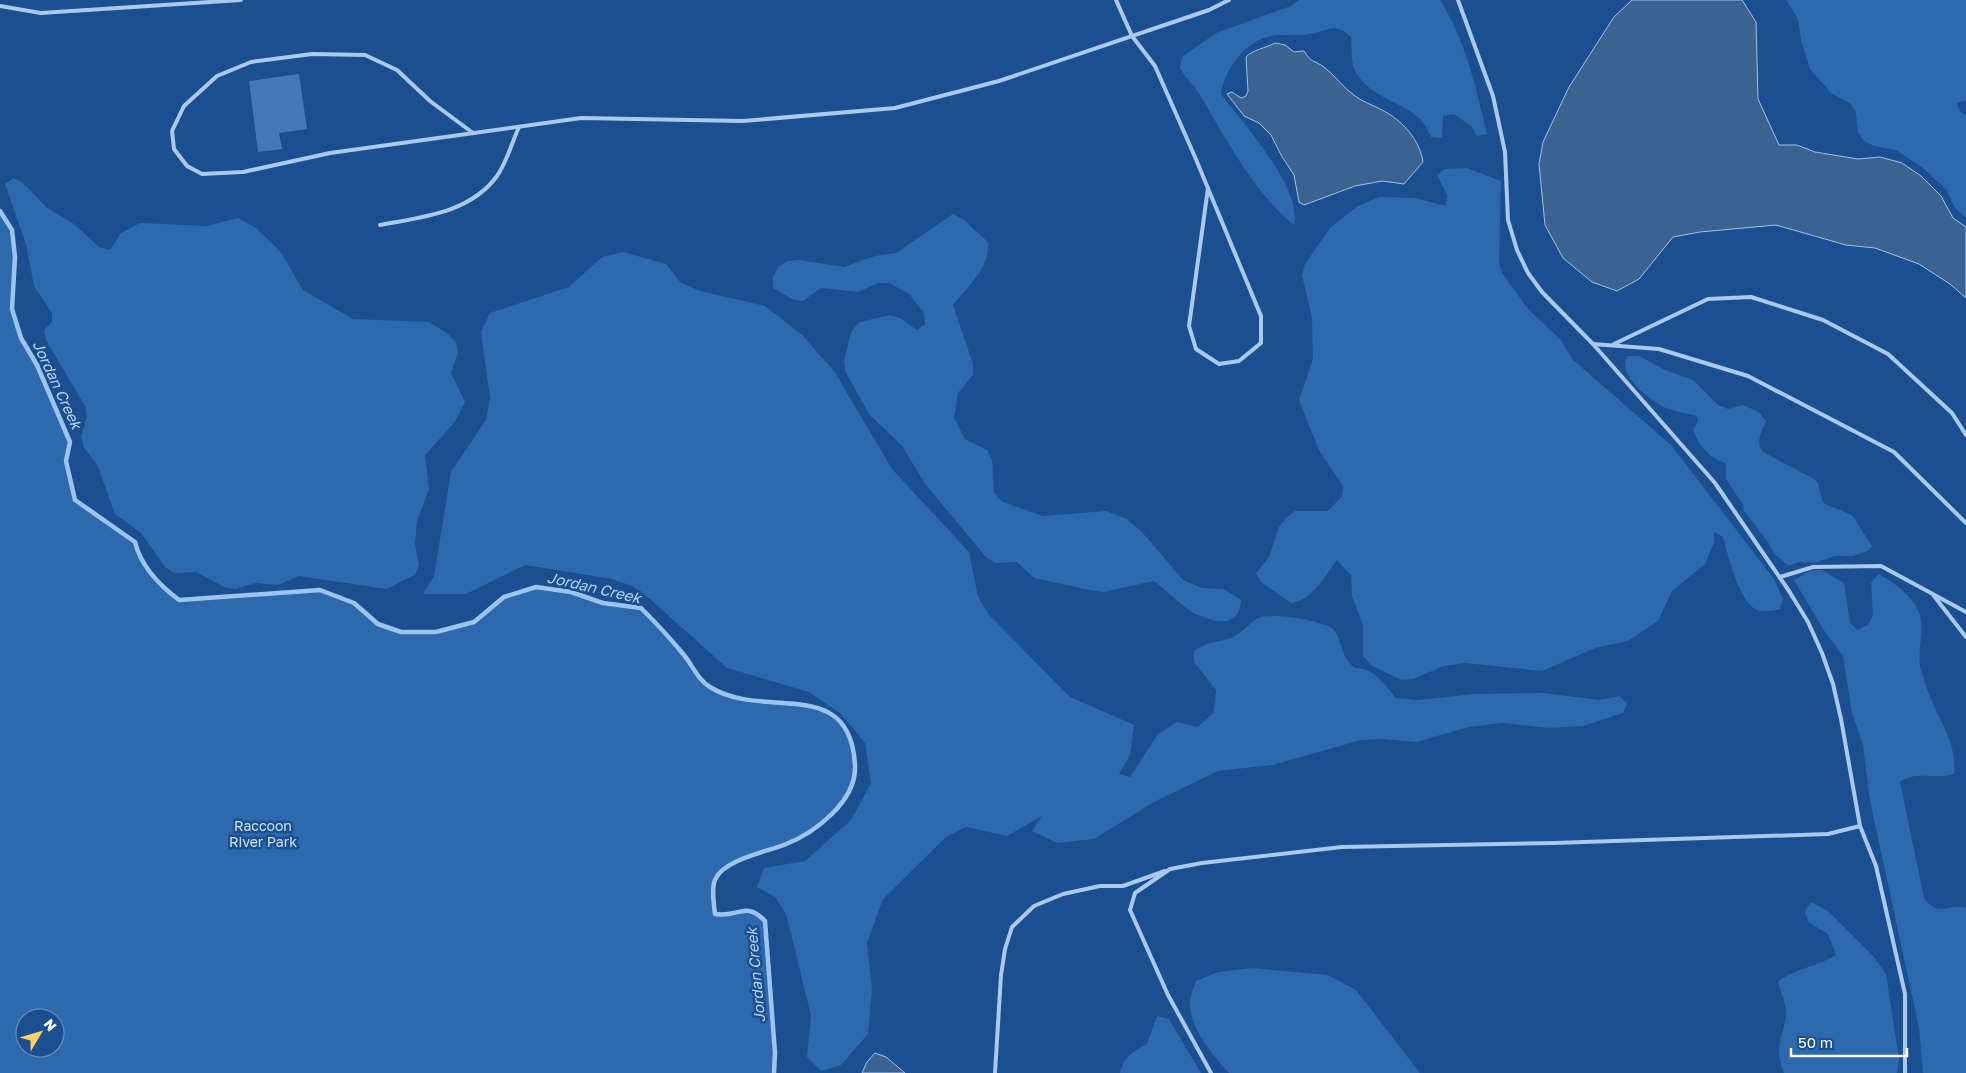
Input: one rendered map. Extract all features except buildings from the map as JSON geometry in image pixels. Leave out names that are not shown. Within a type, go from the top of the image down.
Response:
[{"type":"lane","points":[[0,6],[41,12],[241,0]]},
{"type":"lane","points":[[1116,0],[1132,36],[1155,66],[1208,188],[1260,316],[1261,343],[1240,361],[1219,364],[1196,349],[1189,326],[1208,188]]},
{"type":"lane","points":[[473,133],[430,101],[397,70],[365,55],[318,54],[251,62],[217,76],[184,106],[172,131],[174,149],[187,166],[202,174],[243,172],[330,153],[581,118],[744,121],[895,108],[999,81],[1209,10],[1230,0]]},
{"type":"lane","points":[[1458,0],[1493,96],[1505,152],[1508,220],[1517,250],[1528,273],[1542,292],[1593,344],[1715,483],[1780,577],[1808,622],[1822,653],[1833,684],[1860,826],[1876,866],[1905,994],[1905,1073]]},
{"type":"lane","points":[[380,225],[451,210],[470,201],[498,175],[519,127]]},
{"type":"lane","points":[[1612,345],[1708,299],[1751,297],[1823,320],[1888,354],[1952,413],[1966,435]]},
{"type":"lane","points":[[1593,344],[1659,349],[1748,376],[1894,452],[1966,523]]},
{"type":"lane","points":[[1780,577],[1813,567],[1881,566],[1966,612]]},
{"type":"lane","points":[[1933,594],[1966,637]]},
{"type":"lane","points":[[995,1073],[1001,975],[1005,949],[1012,927],[1034,906],[1062,894],[1100,886],[1122,886],[1170,869],[1202,863],[1342,847],[1554,844],[1828,834],[1860,826]]},
{"type":"lane","points":[[1170,869],[1135,893],[1130,910],[1168,995],[1211,1073]]},
{"type":"green space","points":[[1299,0],[1440,0],[1457,32],[1463,48],[1487,134],[1477,136],[1472,127],[1454,114],[1443,116],[1442,138],[1431,137],[1419,118],[1402,106],[1375,92],[1360,78],[1353,65],[1351,37],[1340,29],[1331,28],[1304,35],[1272,36],[1258,41],[1236,60],[1226,76],[1221,94],[1256,138],[1280,175],[1289,193],[1294,210],[1294,225],[1266,197],[1242,165],[1200,95],[1180,68],[1182,57],[1216,33],[1291,6]]},
{"type":"green space","points":[[1786,0],[1966,0],[1966,100],[1957,103],[1960,112],[1966,115],[1966,218],[1955,208],[1946,189],[1923,168],[1896,150],[1874,146],[1864,141],[1858,133],[1856,112],[1851,104],[1831,93],[1810,69],[1801,40],[1798,19]]},
{"type":"green space","points":[[1467,168],[1501,181],[1499,262],[1502,273],[1528,309],[1561,340],[1572,359],[1671,445],[1774,579],[1783,599],[1780,609],[1761,611],[1754,608],[1747,601],[1736,580],[1723,537],[1714,532],[1714,543],[1705,564],[1672,591],[1658,621],[1628,641],[1595,648],[1542,671],[1465,663],[1444,666],[1413,679],[1401,680],[1371,665],[1363,656],[1363,625],[1352,596],[1351,575],[1337,560],[1318,586],[1299,601],[1291,603],[1261,582],[1256,573],[1269,557],[1279,527],[1286,518],[1295,511],[1328,511],[1342,496],[1343,486],[1319,450],[1299,400],[1313,359],[1312,318],[1302,275],[1305,264],[1330,228],[1358,206],[1379,197],[1414,198],[1446,206],[1447,195],[1437,175],[1445,169]]},
{"type":"green space","points":[[13,178],[23,183],[46,207],[74,224],[99,247],[110,250],[121,233],[140,223],[206,226],[238,218],[256,228],[280,251],[303,290],[353,319],[429,322],[448,334],[456,342],[458,353],[451,373],[465,402],[454,423],[425,455],[429,489],[417,521],[415,544],[419,565],[415,575],[386,589],[299,576],[278,585],[256,583],[235,589],[224,587],[196,572],[174,573],[165,567],[141,533],[115,514],[97,464],[84,448],[81,437],[87,416],[85,406],[46,340],[44,330],[52,322],[52,313],[34,286],[26,244],[5,184]]},
{"type":"green space","name":"Raccoon River Park","points":[[0,211],[12,230],[15,257],[12,309],[21,338],[37,365],[70,442],[66,461],[75,500],[135,542],[142,560],[152,575],[179,600],[320,590],[354,603],[378,624],[401,632],[436,632],[474,622],[504,597],[536,587],[571,592],[603,603],[641,608],[674,643],[699,677],[710,687],[733,697],[822,709],[838,719],[849,738],[855,768],[855,776],[841,802],[820,824],[801,837],[741,859],[730,865],[715,880],[713,888],[715,914],[723,915],[747,911],[758,915],[765,921],[775,1053],[774,1073],[0,1073]]},
{"type":"green space","points":[[953,214],[964,220],[988,242],[988,251],[982,268],[953,305],[973,364],[973,375],[958,393],[954,418],[965,439],[987,450],[992,460],[994,493],[1003,502],[1043,516],[1106,511],[1127,519],[1142,532],[1183,580],[1202,588],[1224,589],[1241,600],[1240,609],[1236,616],[1225,621],[1202,617],[1189,610],[1154,581],[1103,592],[1034,578],[1017,562],[995,563],[986,557],[926,485],[902,446],[869,414],[846,373],[844,362],[849,340],[852,330],[860,322],[890,315],[900,318],[917,330],[925,324],[924,313],[909,294],[889,283],[878,283],[858,292],[821,288],[803,301],[792,299],[773,288],[773,277],[778,267],[787,261],[799,260],[844,267],[875,256],[896,253]]},
{"type":"green space","points":[[623,252],[666,264],[680,282],[700,291],[765,306],[802,335],[834,371],[892,469],[969,552],[978,597],[990,616],[1070,697],[1134,725],[1130,755],[1119,774],[1130,777],[1158,734],[1177,722],[1198,727],[1214,712],[1216,690],[1194,662],[1194,651],[1203,645],[1233,637],[1255,620],[1264,616],[1284,616],[1308,620],[1333,629],[1350,663],[1355,668],[1374,674],[1396,698],[1418,700],[1474,694],[1543,693],[1600,700],[1620,696],[1627,704],[1623,713],[1583,726],[1549,728],[1502,723],[1469,727],[1416,742],[1383,739],[1361,740],[1273,765],[1218,771],[1154,802],[1094,839],[1057,843],[1032,831],[1042,816],[1007,836],[966,827],[946,837],[883,899],[867,943],[872,989],[868,1034],[841,1065],[821,1071],[807,1057],[811,1015],[786,914],[775,897],[757,887],[764,868],[805,861],[851,820],[871,783],[865,743],[841,714],[809,692],[727,668],[650,599],[632,586],[612,579],[525,565],[466,594],[423,594],[434,576],[451,472],[486,420],[490,398],[481,332],[490,313],[569,287],[602,257]]},
{"type":"green space","points":[[1628,356],[1639,356],[1665,370],[1693,380],[1718,405],[1728,409],[1743,405],[1759,412],[1766,421],[1759,440],[1763,452],[1814,479],[1818,483],[1822,500],[1825,504],[1852,515],[1872,546],[1868,551],[1853,556],[1835,556],[1815,563],[1799,562],[1788,566],[1773,552],[1768,542],[1744,511],[1743,505],[1726,479],[1726,463],[1710,455],[1698,440],[1693,429],[1698,421],[1697,416],[1666,408],[1636,387],[1626,371],[1625,363]]},
{"type":"green space","points":[[1822,570],[1844,583],[1850,623],[1858,630],[1868,625],[1873,615],[1871,583],[1879,574],[1906,594],[1918,610],[1920,616],[1920,666],[1930,697],[1952,747],[1954,774],[1947,776],[1919,776],[1906,778],[1900,782],[1924,898],[1935,908],[1939,909],[1966,908],[1966,1073],[1923,1073],[1919,1028],[1870,801],[1863,745],[1852,713],[1843,656],[1823,629],[1794,580],[1810,571]]},
{"type":"green space","points":[[1811,902],[1828,911],[1874,957],[1886,974],[1899,1059],[1897,1073],[1784,1073],[1779,1050],[1786,1012],[1778,982],[1790,974],[1836,955],[1828,934],[1808,922],[1805,911]]},
{"type":"green space","points":[[1252,968],[1328,975],[1356,990],[1420,1073],[1229,1073],[1209,1049],[1197,1030],[1190,1010],[1190,998],[1196,981],[1218,972]]},
{"type":"green space","points":[[1157,1016],[1169,1019],[1201,1073],[1120,1073],[1127,1058],[1147,1044]]},
{"type":"shaded area","points":[[1632,0],[1742,0],[1756,22],[1758,99],[1779,145],[1797,145],[1815,152],[1858,159],[1880,157],[1902,163],[1921,176],[1941,196],[1953,218],[1966,227],[1966,298],[1950,284],[1919,264],[1875,248],[1846,245],[1776,225],[1700,232],[1673,237],[1639,279],[1617,291],[1592,282],[1563,258],[1545,225],[1539,164],[1543,142],[1569,87],[1614,17]]},
{"type":"shaded area","points":[[1275,43],[1285,45],[1294,52],[1304,51],[1311,59],[1328,70],[1351,93],[1389,114],[1403,125],[1418,146],[1423,162],[1404,184],[1382,181],[1355,186],[1304,205],[1299,202],[1294,175],[1271,135],[1259,123],[1244,116],[1227,94],[1232,92],[1241,98],[1246,96],[1248,91],[1246,57]]},
{"type":"shaded area","points":[[875,1053],[886,1057],[905,1073],[862,1073],[867,1062]]},
{"type":"waterway","name":"Jordan Creek","points":[[0,211],[12,230],[15,257],[12,309],[21,338],[37,365],[70,442],[66,461],[75,500],[135,542],[142,560],[152,575],[179,600],[320,590],[354,603],[378,624],[401,632],[436,632],[474,622],[504,597],[536,587],[571,592],[603,603],[641,608],[674,643],[699,677],[710,687],[732,696],[755,701],[801,705],[821,709],[838,719],[850,737],[855,765],[854,778],[842,803],[821,824],[796,840],[745,858],[726,867],[719,873],[713,888],[715,914],[723,915],[747,911],[758,915],[765,921],[775,1053],[774,1073]]}]
